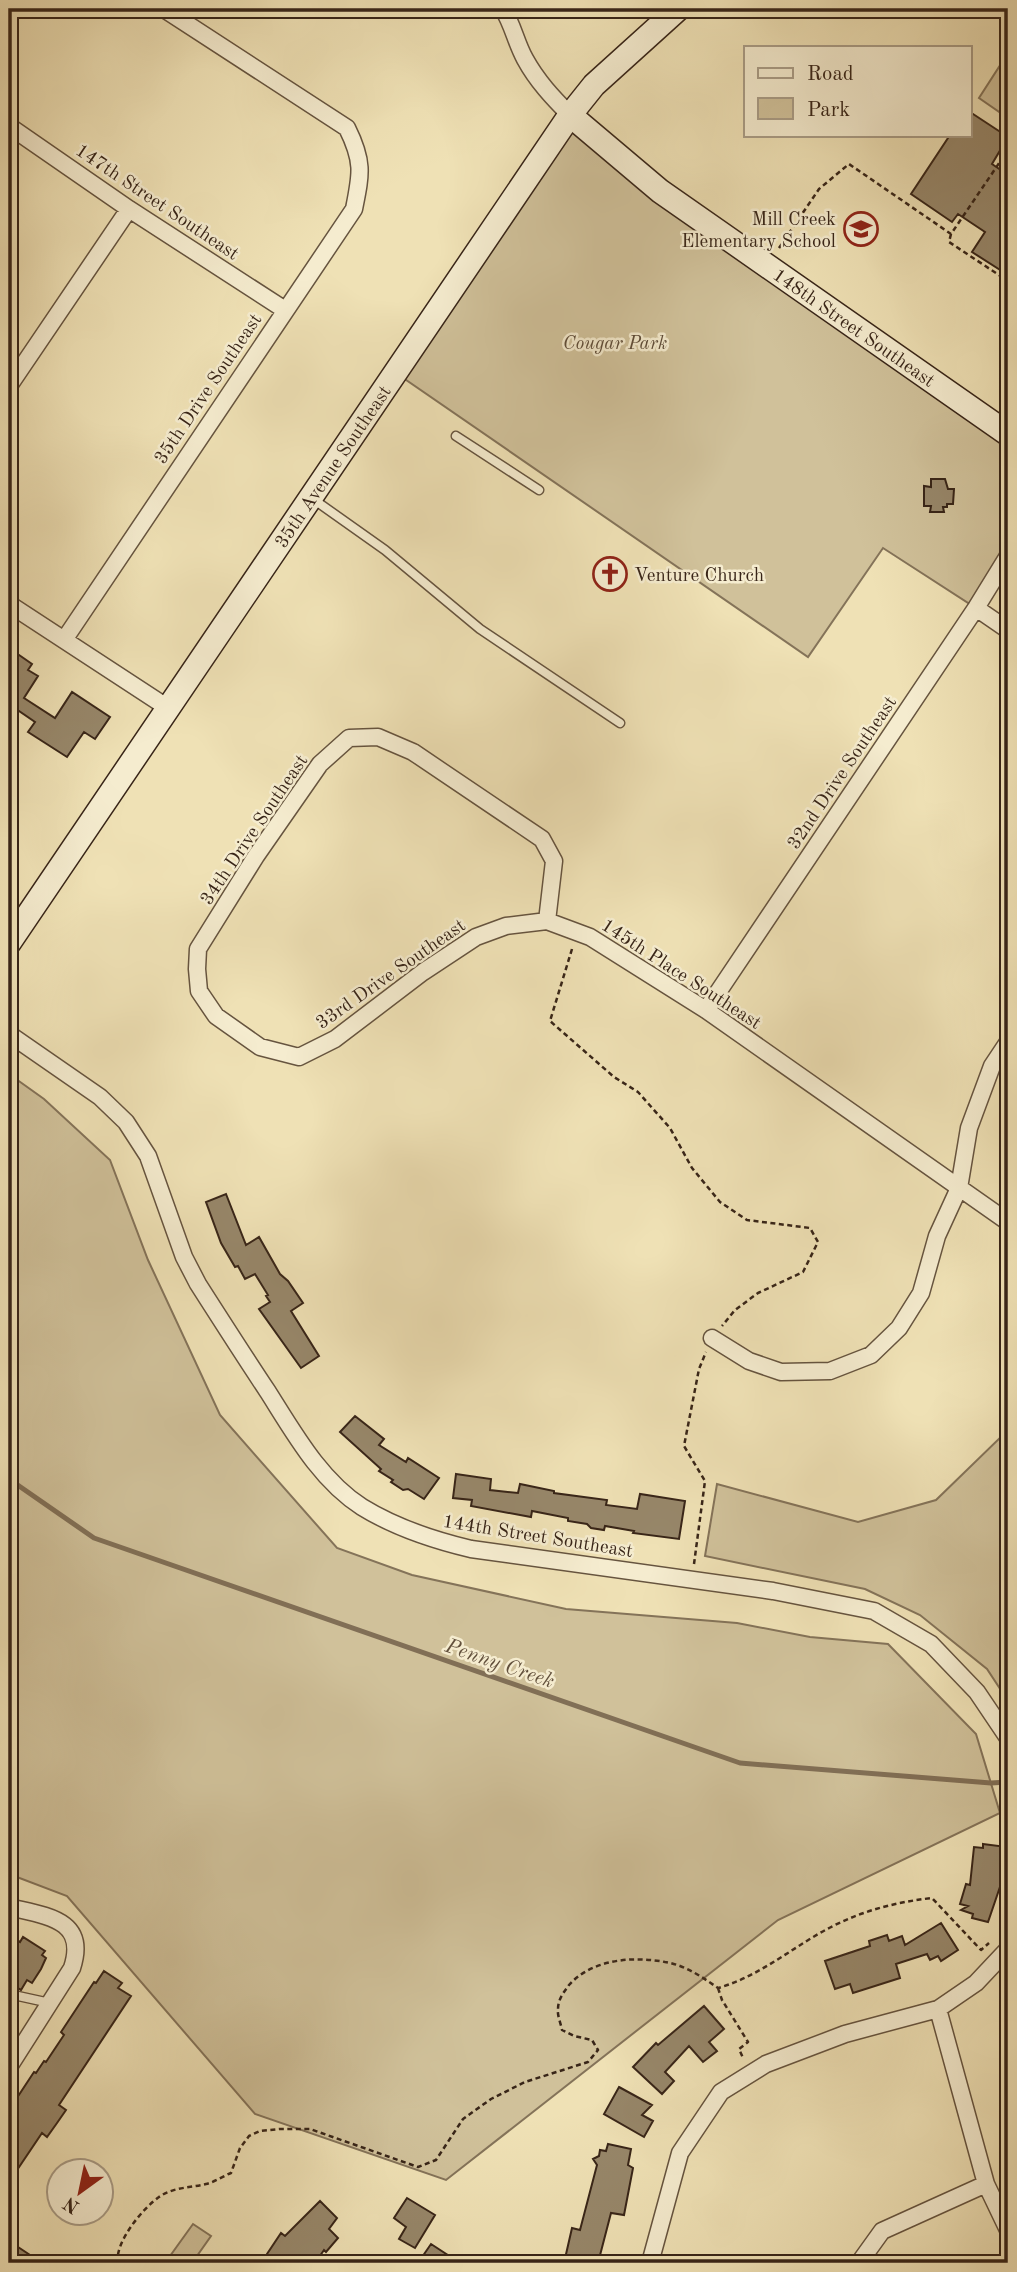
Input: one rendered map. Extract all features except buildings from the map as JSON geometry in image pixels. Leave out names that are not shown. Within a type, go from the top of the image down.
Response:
[{"type":"street","name":"35th Drive Southeast","points":[[64,640],[354,209],[361,178],[359,151],[347,128],[164,9]]},
{"type":"street","name":"148th Street Southeast","points":[[503,9],[512,23],[524,57],[540,83],[570,115],[660,191],[1008,434]]},
{"type":"street","name":"35th Avenue Southeast","points":[[9,943],[570,115],[594,85],[678,9]]},
{"type":"street","name":"147th Street Southeast","points":[[9,126],[129,209],[285,310]]},
{"type":"street","points":[[9,386],[129,209]]},
{"type":"street","name":"32nd Drive Southeast","points":[[706,1010],[976,608],[1008,556]]},
{"type":"street","points":[[9,604],[168,708]]},
{"type":"street","points":[[976,608],[1008,630]]},
{"type":"street","name":"34th Drive Southeast","points":[[198,949],[256,856],[320,764],[349,738],[378,737],[413,752],[542,839],[554,860],[547,921]]},
{"type":"street","name":"145th Place Southeast","points":[[547,921],[590,937],[706,1010],[1008,1222]]},
{"type":"street","name":"33rd Drive Southeast","points":[[198,949],[199,990],[216,1016],[260,1047],[299,1057],[334,1039],[423,972],[476,937],[506,926],[547,921]]},
{"type":"street","name":"144th Street Southeast","points":[[9,1034],[107,1103],[137,1136],[157,1178],[184,1257],[198,1284],[310,1456],[360,1505],[394,1524],[447,1543],[773,1591],[874,1611],[931,1644],[977,1692],[1008,1738]]},
{"type":"street","points":[[712,1338],[749,1361],[782,1371],[830,1371],[871,1354],[899,1328],[921,1293],[937,1236],[959,1188],[969,1128],[992,1066],[1008,1042]]},
{"type":"street","points":[[9,1907],[61,1921],[74,1935],[77,1952],[72,1968],[9,2067]]},
{"type":"street","points":[[650,2263],[680,2153],[721,2092],[766,2064],[845,2034],[938,2009],[976,1983],[1008,1950]]},
{"type":"street","points":[[938,2009],[986,2184],[1008,2230]]},
{"type":"street","points":[[859,2263],[882,2231],[986,2184]]},
{"type":"lane","points":[[456,436],[539,490]]},
{"type":"lane","points":[[311,498],[385,550],[480,629],[620,723]]},
{"type":"lane","points":[[9,1994],[50,2003]]},
{"type":"path","points":[[1008,150],[951,234],[949,242],[1008,281]]},
{"type":"path","points":[[767,266],[819,189],[849,164],[951,234]]},
{"type":"path","points":[[577,932],[550,1021],[614,1077],[638,1091],[670,1128],[692,1168],[720,1202],[747,1220],[810,1228],[818,1242],[803,1272],[758,1293],[735,1310],[712,1338],[699,1369],[684,1446],[705,1481],[691,1581]]},
{"type":"path","points":[[118,2263],[119,2248],[127,2233],[160,2196],[179,2188],[207,2184],[231,2173],[240,2148],[249,2136],[260,2131],[310,2129],[418,2167],[436,2160],[463,2119],[491,2099],[525,2082],[588,2062],[598,2050],[592,2040],[562,2030],[558,2009],[562,1993],[576,1977],[601,1964],[630,1959],[666,1962],[687,1969],[718,1987],[732,1984],[832,1926],[869,1909],[932,1898],[981,1950],[994,1939],[1008,1950]]},
{"type":"path","points":[[718,1987],[722,2000],[748,2042],[739,2049],[751,2074]]},
{"type":"green space","points":[[1008,53],[1008,118],[979,98]]},
{"type":"green space","name":"Cougar Park","points":[[570,115],[1008,434],[1008,556],[976,608],[883,548],[808,657],[396,373]]},
{"type":"green space","points":[[9,1074],[44,1099],[110,1160],[148,1260],[220,1415],[337,1548],[412,1575],[566,1609],[737,1623],[810,1637],[888,1644],[976,1734],[1000,1813],[778,1920],[446,2180],[255,2114],[67,1896],[9,1874]]},
{"type":"green space","points":[[1008,1430],[1008,1701],[987,1669],[920,1615],[865,1589],[705,1556],[717,1484],[858,1522],[936,1500]]},
{"type":"green space","points":[[193,2224],[211,2236],[192,2263],[165,2263]]},
{"type":"waterway","name":"Penny Creek","points":[[9,1479],[94,1538],[740,1763],[991,1783],[1008,1782]]},
{"type":"place","name":"Mill Creek Elementary School","points":[[861,229]]},
{"type":"place","name":"Venture Church","points":[[610,574]]}]
